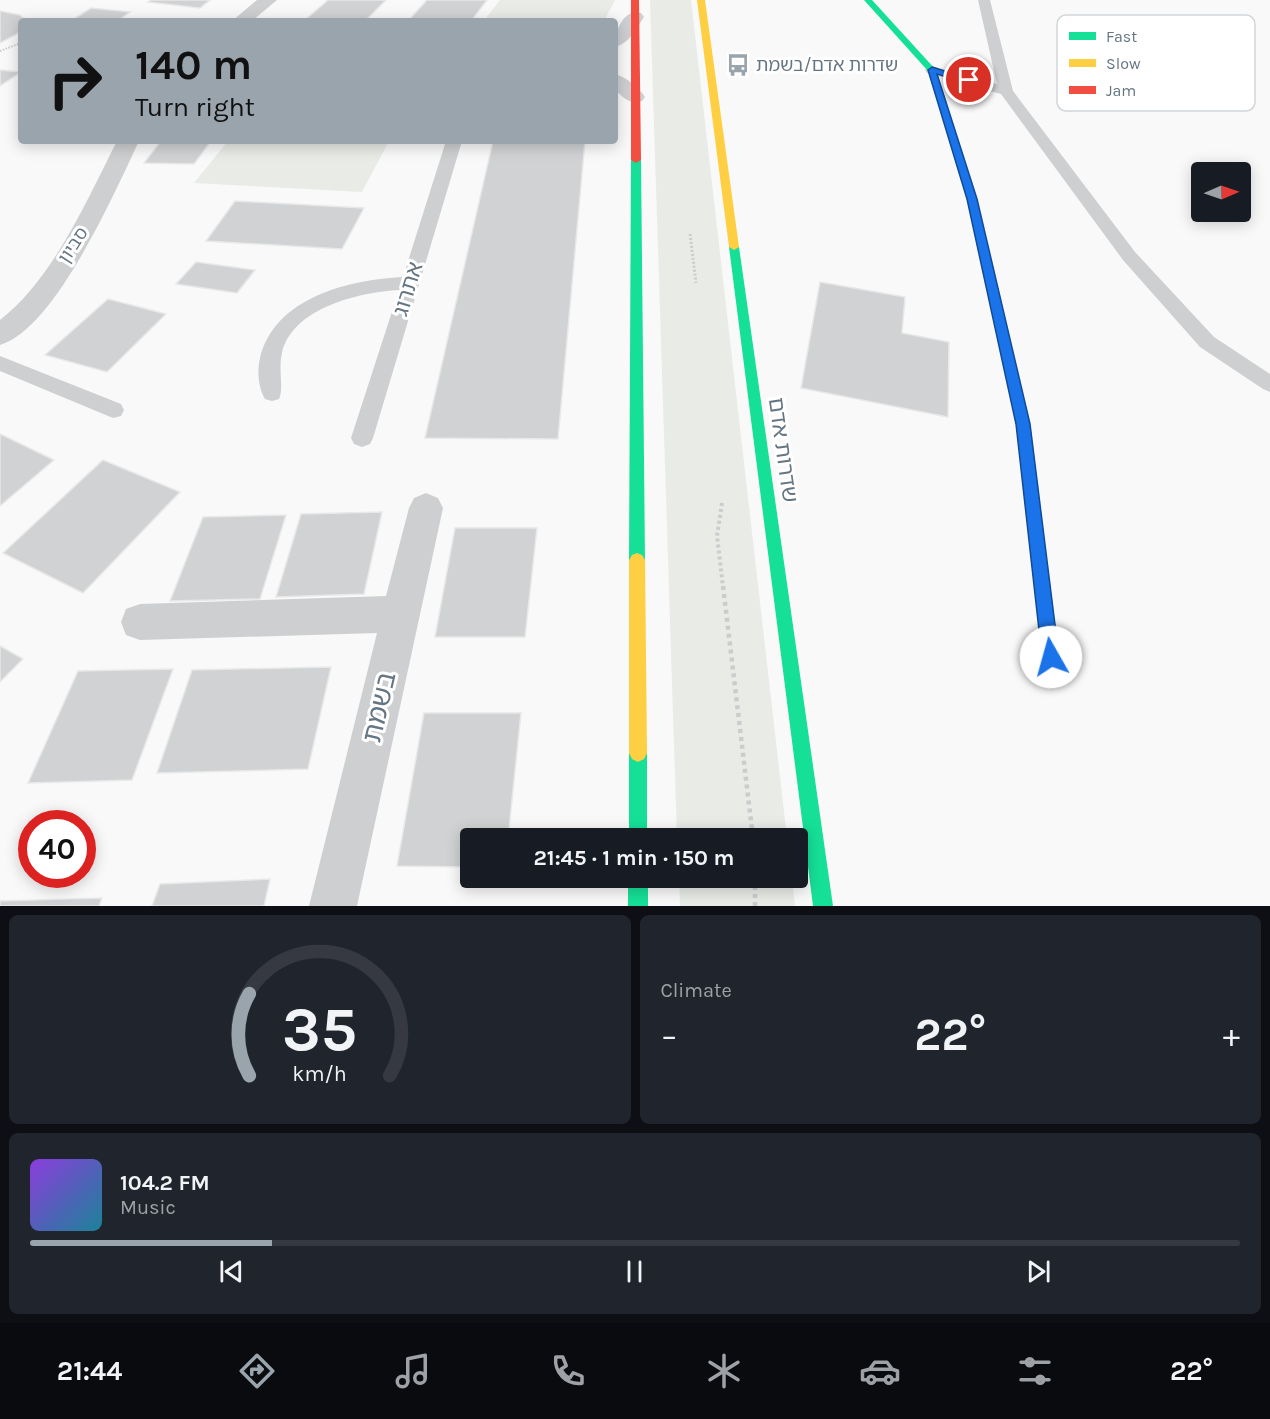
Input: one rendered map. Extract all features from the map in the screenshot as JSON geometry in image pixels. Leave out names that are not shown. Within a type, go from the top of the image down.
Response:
[{"type":"street","points":[[245,18],[268,0]]},
{"type":"street","name":"שדרות אדם","points":[[701,0],[823,906]]},
{"type":"street","points":[[868,0],[932,70],[972,199],[1023,424],[1051,657]]},
{"type":"street","points":[[618,39],[625,33],[635,8]]},
{"type":"street","points":[[635,8],[638,828]]},
{"type":"street","points":[[618,83],[635,97]]},
{"type":"street","name":"סביון","points":[[0,335],[30,309],[62,263],[92,216],[127,144]]},
{"type":"street","name":"בשמת","points":[[333,906],[426,508]]},
{"type":"street","points":[[140,622],[401,614]]},
{"type":"street","points":[[638,888],[639,906]]},
{"type":"lane","points":[[984,0],[1006,91],[1129,256],[1207,342],[1270,384]]},
{"type":"lane","points":[[932,70],[1006,91]]},
{"type":"lane","name":"אתרוג","points":[[362,438],[453,144]]},
{"type":"lane","points":[[272,393],[268,365],[279,335],[300,313],[327,299],[367,286],[410,283]]},
{"type":"lane","points":[[0,363],[113,411]]},
{"type":"path","points":[[0,51],[18,44]]},
{"type":"path","points":[[755,888],[755,906]]},
{"type":"shaded area","points":[[500,0],[615,0],[606,18],[486,18]]},
{"type":"shaded area","points":[[650,0],[691,0],[786,828],[677,828]]},
{"type":"shaded area","points":[[226,144],[387,144],[362,192],[194,183]]},
{"type":"shaded area","points":[[679,888],[793,888],[795,906],[680,906]]},
{"type":"building","points":[[151,0],[210,0],[200,8],[148,2]]},
{"type":"building","points":[[328,0],[386,0],[368,18],[307,18]]},
{"type":"building","points":[[427,0],[487,0],[473,18],[411,18]]},
{"type":"building","points":[[91,8],[130,12],[121,18],[76,18]]},
{"type":"building","points":[[0,11],[20,15],[23,18],[18,18],[18,33],[0,43]]},
{"type":"building","points":[[0,70],[18,72],[18,74],[0,86]]},
{"type":"building","points":[[159,144],[209,144],[194,164],[144,163]]},
{"type":"building","points":[[492,144],[585,144],[558,439],[425,438]]},
{"type":"building","points":[[235,201],[364,208],[342,249],[206,241]]},
{"type":"building","points":[[196,262],[255,270],[237,293],[176,284]]},
{"type":"building","points":[[820,282],[905,297],[902,333],[949,342],[948,417],[801,388]]},
{"type":"building","points":[[108,299],[166,314],[107,372],[45,355]]},
{"type":"building","points":[[0,434],[54,460],[0,506]]},
{"type":"building","points":[[103,460],[180,492],[83,593],[3,553]]},
{"type":"building","points":[[382,512],[364,594],[276,597],[301,514]]},
{"type":"building","points":[[286,515],[260,599],[170,601],[203,517]]},
{"type":"building","points":[[455,528],[537,528],[525,637],[435,637]]},
{"type":"building","points":[[0,646],[23,659],[0,682]]},
{"type":"building","points":[[331,667],[308,769],[157,773],[192,670]]},
{"type":"building","points":[[173,669],[132,780],[28,783],[78,671]]},
{"type":"building","points":[[424,713],[521,713],[509,828],[460,828],[460,867],[397,866]]},
{"type":"building","points":[[270,879],[264,906],[152,906],[160,884]]},
{"type":"building","points":[[102,898],[99,906],[0,906],[0,901]]},
{"type":"traffic: fast","points":[[868,0],[932,70],[972,199],[1023,424],[1029,471]]},
{"type":"traffic: fast","points":[[636,160],[637,560]]},
{"type":"traffic: fast","points":[[734,247],[823,906]]},
{"type":"traffic: fast","points":[[638,753],[638,828]]},
{"type":"traffic: fast","points":[[638,888],[638,906]]},
{"type":"traffic: slow","points":[[701,0],[734,247]]},
{"type":"traffic: slow","points":[[1029,471],[1051,657]]},
{"type":"traffic: slow","points":[[637,560],[638,753]]},
{"type":"traffic: jam","points":[[635,0],[636,160]]},
{"type":"place","name":"שדרות אדם/בשמת","points":[[738,65]]},
{"type":"route","points":[[969,80],[932,70],[972,199],[1023,424],[1051,657]]}]
